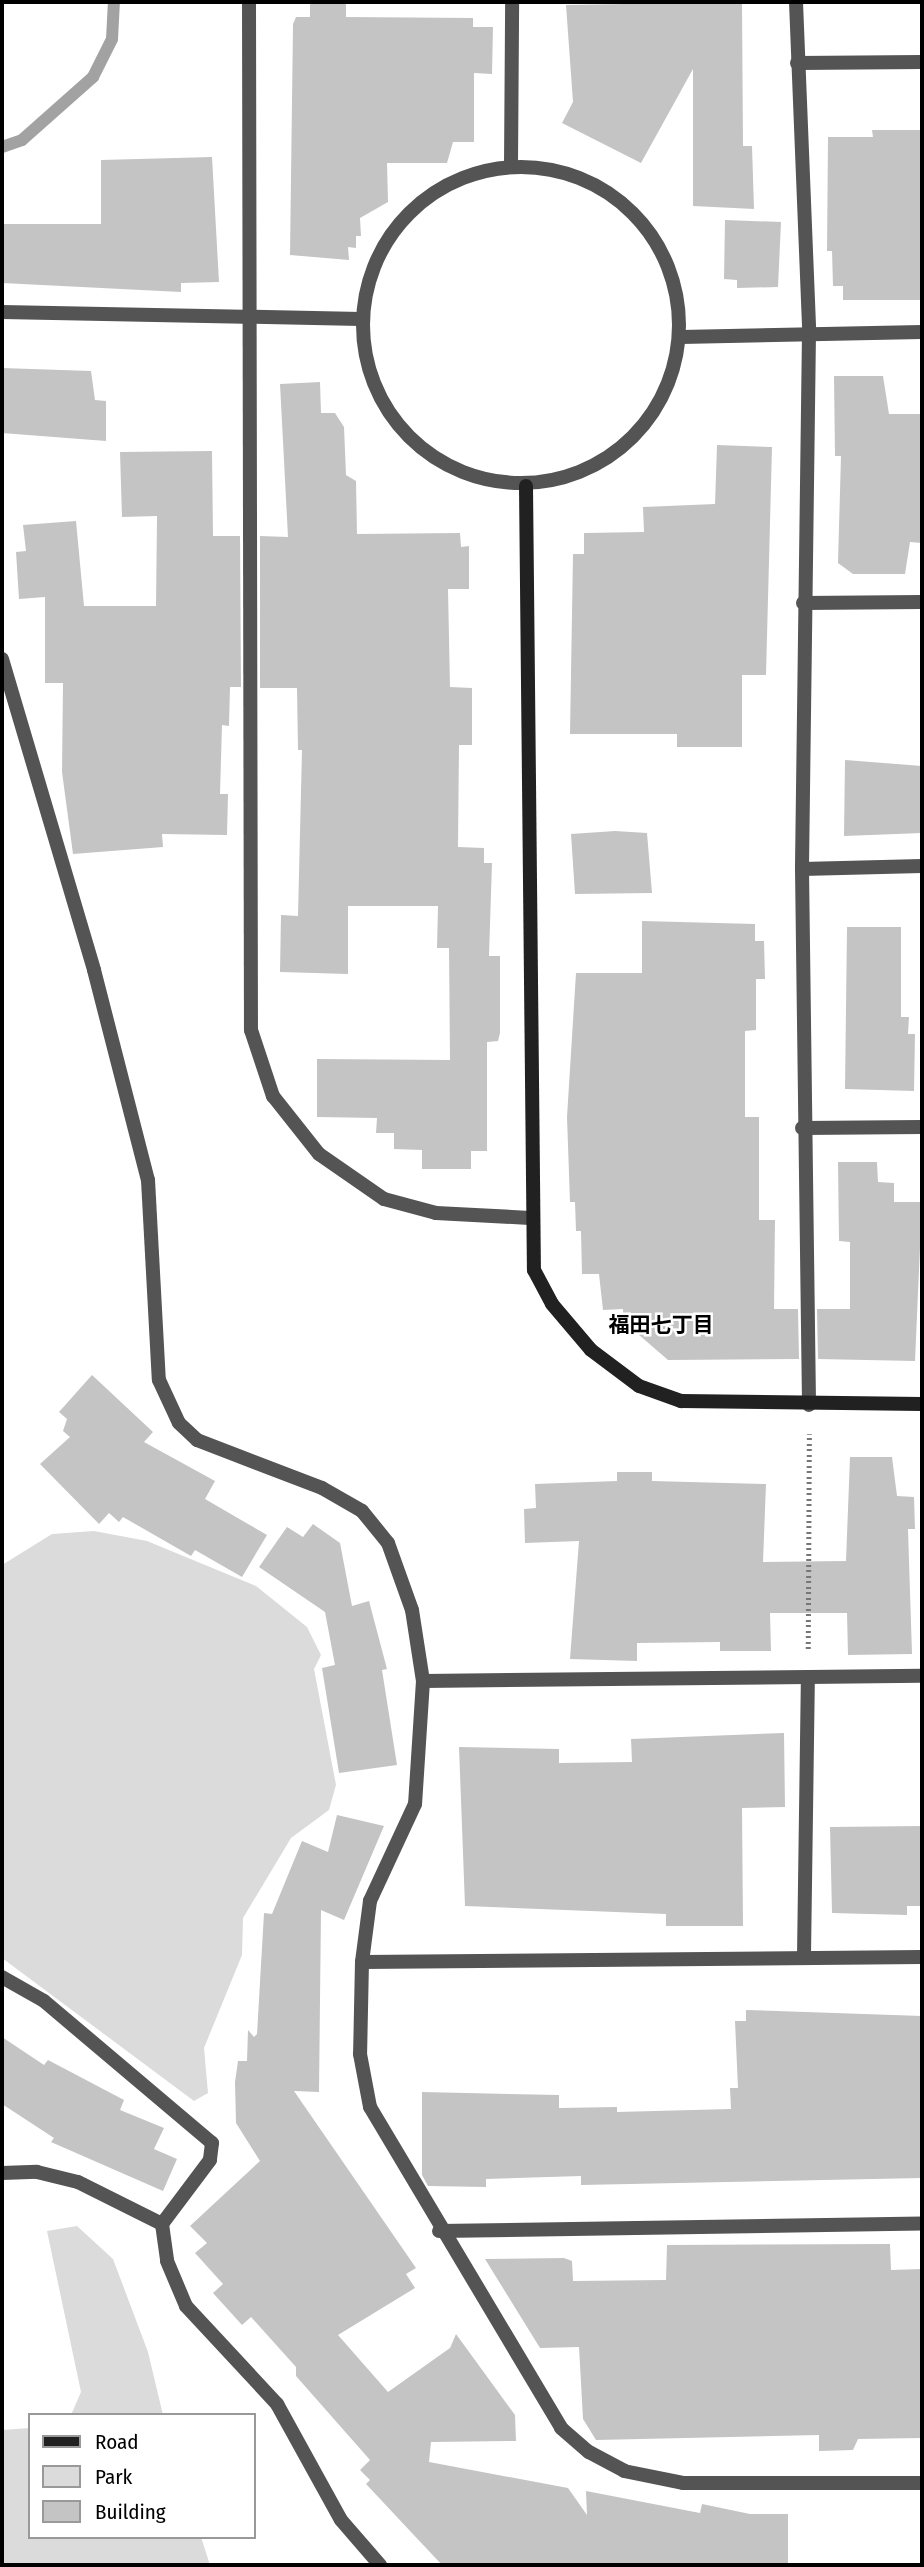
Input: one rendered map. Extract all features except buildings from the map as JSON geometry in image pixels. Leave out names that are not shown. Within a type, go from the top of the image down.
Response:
[{"type":"street","points":[[249,2],[252,318],[251,1030],[273,1096],[311,1144],[384,1199],[436,1213],[530,1218]]},
{"type":"street","points":[[510,165],[512,2]]},
{"type":"street","points":[[796,2],[809,332],[803,603],[802,869],[802,1128],[809,1405]]},
{"type":"street","points":[[797,63],[922,62]]},
{"type":"street","points":[[510,165],[578,176],[633,210],[676,284],[681,337],[667,394],[631,443],[581,474],[526,486],[439,463],[393,421],[368,373],[361,318],[376,256],[407,212],[452,181],[510,165]]},
{"type":"street","points":[[2,312],[361,318]]},
{"type":"street","points":[[681,337],[809,332],[922,332]]},
{"type":"street","points":[[526,486],[530,1218],[534,1270],[552,1304],[612,1368],[639,1386],[681,1401],[809,1405],[922,1404]]},
{"type":"street","points":[[803,603],[922,602]]},
{"type":"street","points":[[2,659],[94,970],[148,1180],[159,1380],[179,1423],[197,1440],[322,1488],[362,1511],[388,1543],[412,1610],[423,1681],[415,1804],[370,1901],[362,1962],[360,2054],[370,2107],[439,2231],[561,2428],[624,2471],[683,2483],[922,2483]]},
{"type":"street","points":[[802,869],[922,866]]},
{"type":"street","points":[[802,1128],[922,1127]]},
{"type":"street","points":[[423,1681],[525,1676],[808,1680],[922,1676]]},
{"type":"street","points":[[804,1956],[808,1680]]},
{"type":"street","points":[[362,1962],[922,1957]]},
{"type":"street","points":[[2,1977],[44,2001],[212,2143],[210,2161],[162,2224],[167,2261],[186,2306],[277,2403],[341,2520],[380,2565]]},
{"type":"street","points":[[2,2173],[37,2172],[78,2182],[162,2224]]},
{"type":"street","points":[[439,2231],[922,2223]]},
{"type":"path","points":[[808,1660],[809,1405]]},
{"type":"green space","points":[[94,1531],[147,1541],[256,1586],[307,1627],[321,1655],[314,1669],[336,1785],[329,1810],[291,1838],[243,1918],[242,1955],[204,2048],[208,2093],[194,2101],[2,1958],[2,1565],[52,1534]]},
{"type":"green space","points":[[77,2226],[113,2259],[148,2352],[163,2413],[72,2413],[81,2392],[47,2231]]},
{"type":"green space","points":[[28,2428],[28,2539],[202,2539],[210,2565],[2,2565],[2,2430]]},
{"type":"waterway","points":[[2,147],[22,140],[93,77],[112,39],[114,2]]},
{"type":"district","name":"福田七丁目","points":[[661,1325]]}]
